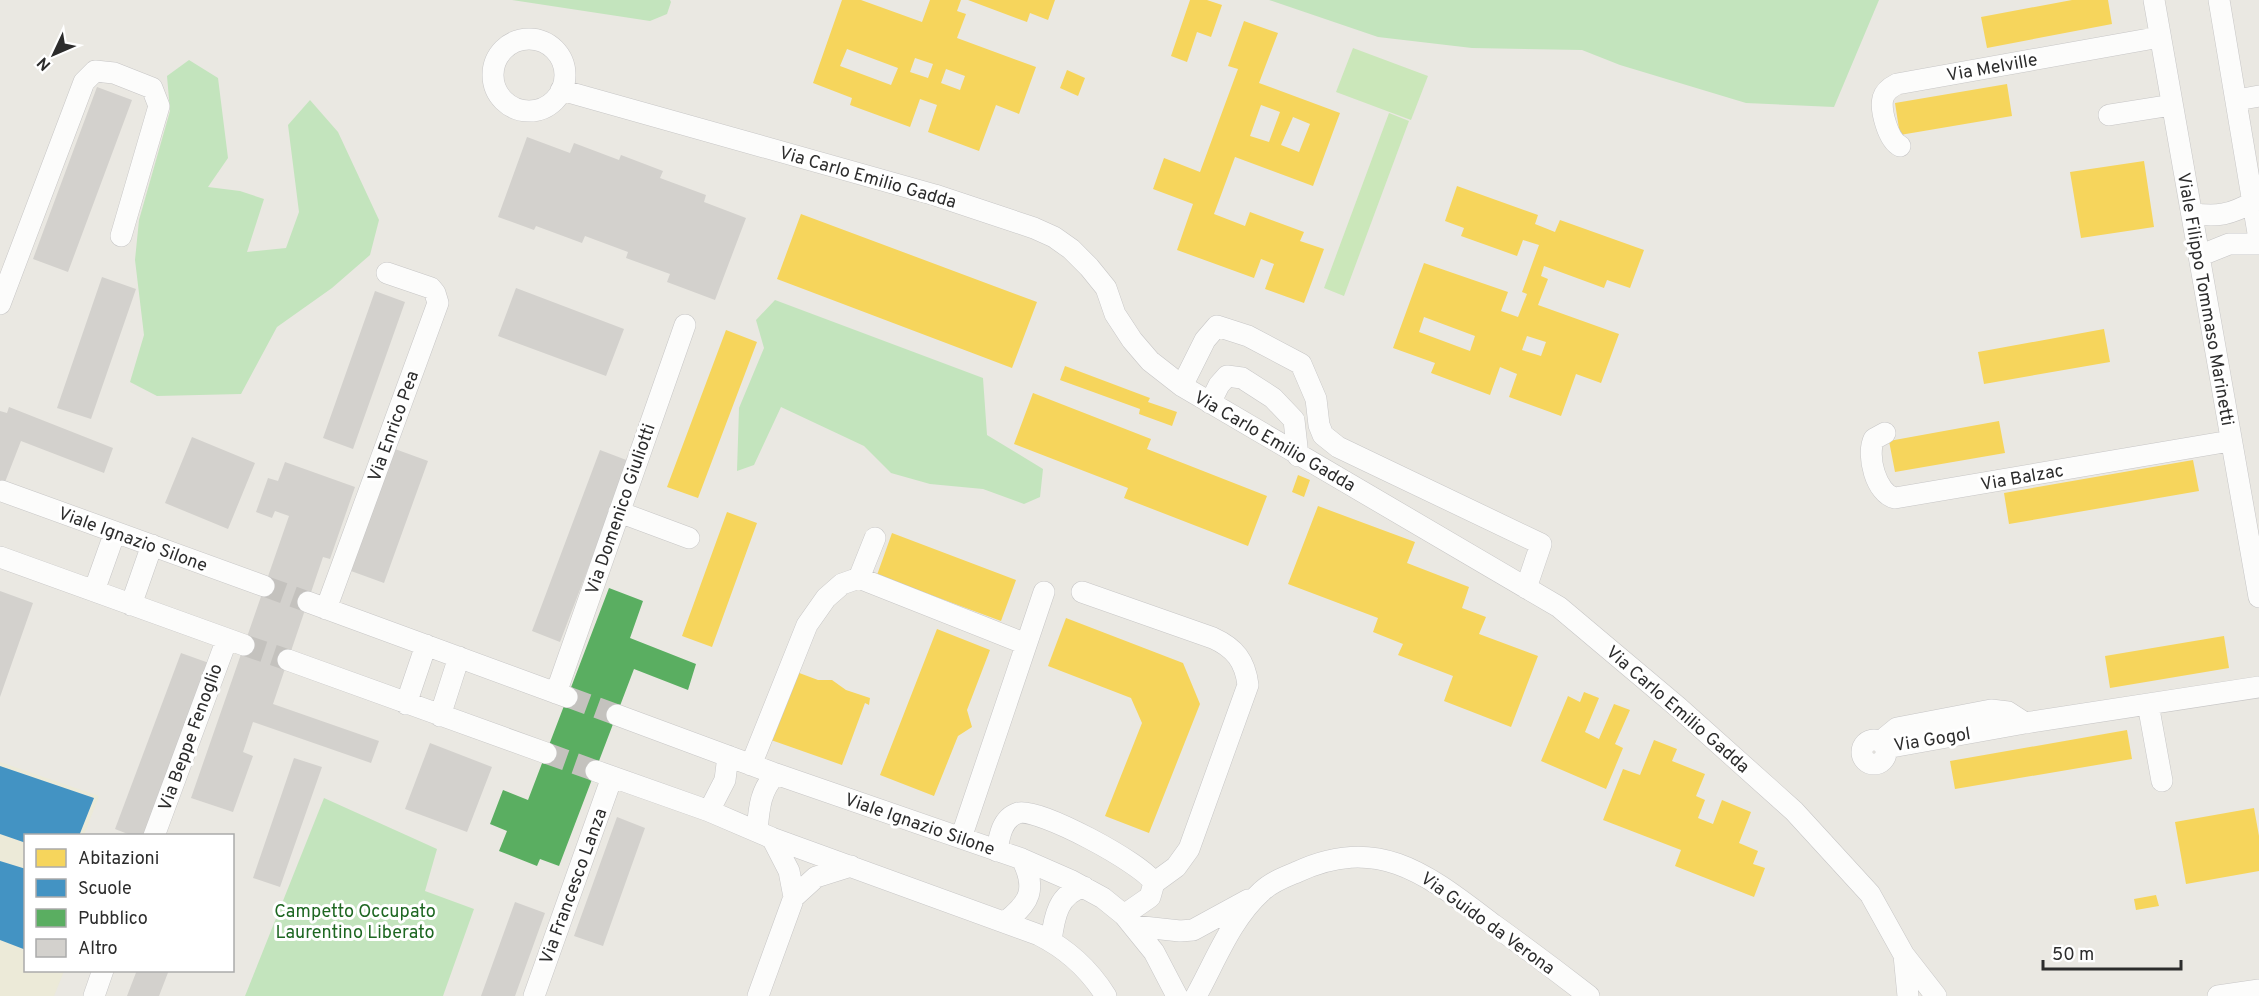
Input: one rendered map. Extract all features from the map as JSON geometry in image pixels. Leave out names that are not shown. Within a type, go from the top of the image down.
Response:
[{"type":"street","name":"Viale Filippo Tommaso Marinetti","points":[[2154,0],[2230,441],[2254,535],[2258,590]]},
{"type":"street","points":[[2219,0],[2259,239]]},
{"type":"street","name":"Via Melville","points":[[1900,146],[1895,144],[1890,136],[1883,104],[1887,91],[1897,84],[2160,37]]},
{"type":"street","points":[[0,304],[84,82],[95,71],[114,73],[152,88],[159,106],[121,236]]},
{"type":"street","name":"Via Carlo Emilio Gadda","points":[[561,90],[935,195],[1034,228],[1054,237],[1071,249],[1106,288],[1115,314],[1149,361],[1182,387],[1527,588],[1567,614],[1679,708],[1794,811],[1870,894],[1904,955],[1936,996]]},
{"type":"street","points":[[2237,100],[2259,96]]},
{"type":"street","points":[[2109,115],[2172,105]]},
{"type":"street","points":[[2192,213],[2223,215],[2253,202]]},
{"type":"street","points":[[2199,256],[2229,244],[2259,244]]},
{"type":"street","name":"Via Enrico Pea","points":[[387,273],[430,288],[438,303],[317,606],[426,645]]},
{"type":"street","name":"Via Domenico Giuliotti","points":[[459,657],[562,695],[619,512],[685,325]]},
{"type":"street","points":[[1182,387],[1205,340],[1217,326],[1248,336],[1301,364],[1316,399],[1319,425],[1323,435],[1338,447],[1540,544],[1527,588]]},
{"type":"street","points":[[1210,404],[1219,385],[1227,376],[1242,378],[1273,399],[1294,420],[1298,456]]},
{"type":"street","name":"Via Balzac","points":[[1885,433],[1874,439],[1871,450],[1879,486],[1884,493],[1895,498],[2230,441]]},
{"type":"street","points":[[1362,491],[1373,464]]},
{"type":"street","name":"Viale Ignazio Silone","points":[[2,491],[264,586]]},
{"type":"street","points":[[619,512],[689,538]]},
{"type":"street","points":[[94,591],[115,532]]},
{"type":"street","points":[[859,578],[875,538]]},
{"type":"street","points":[[0,557],[131,604],[152,545]]},
{"type":"street","points":[[751,765],[807,625],[826,598],[842,584],[859,578],[1026,644]]},
{"type":"street","points":[[962,838],[1044,592]]},
{"type":"street","points":[[1082,592],[1226,644],[1236,653],[1247,671],[1248,685],[1193,838],[1176,867],[1154,883],[1150,897],[1129,921],[1180,932],[1193,930],[1235,909],[1261,892]]},
{"type":"street","name":"Via Beppe Fenoglio","points":[[131,604],[235,642],[155,834]]},
{"type":"street","points":[[406,704],[426,645],[459,657],[440,716]]},
{"type":"street","points":[[288,660],[546,753]]},
{"type":"street","name":"Via Gogol","points":[[1886,748],[1886,737],[1897,728],[1991,710],[2008,712],[2025,723],[2259,687]]},
{"type":"street","points":[[2148,704],[2162,781]]},
{"type":"street","name":"Viale Ignazio Silone","points":[[617,715],[776,774],[1022,859],[1084,887],[1103,898],[1129,921],[1154,952],[1177,996]]},
{"type":"street","points":[[728,756],[725,780],[708,811],[765,835],[1005,922],[1051,941],[1086,968],[1107,996]]},
{"type":"street","name":"Via Francesco Lanza","points":[[534,996],[604,774],[708,811]]},
{"type":"street","points":[[776,774],[768,782],[762,794],[765,835],[789,871],[794,897]]},
{"type":"street","points":[[997,851],[1003,827],[1012,816],[1022,812],[1045,819],[1107,847],[1131,861],[1151,877],[1154,883]]},
{"type":"street","name":"Via Guido da Verona","points":[[1196,996],[1234,927],[1261,892],[1274,882],[1326,859],[1368,857],[1403,864],[1446,889],[1589,996]]},
{"type":"street","points":[[1005,922],[1022,908],[1030,894],[1029,877],[1022,859]]},
{"type":"street","points":[[758,996],[794,897],[816,877],[851,866]]},
{"type":"street","points":[[1051,941],[1059,906],[1068,894],[1084,887]]},
{"type":"street","name":"Via Carlo Emilio Gadda","points":[[1904,955],[1908,996]]},
{"type":"street","points":[[94,996],[102,972]]},
{"type":"street","points":[[2218,996],[2256,989]]},
{"type":"shaded area","points":[[0,762],[99,796],[84,834],[24,834],[24,972],[64,972],[54,996],[0,996]]},
{"type":"green space","points":[[512,0],[670,0],[671,2],[667,14],[650,21]]},
{"type":"green space","points":[[1269,0],[1879,0],[1834,107],[1746,103],[1620,65],[1582,50],[1472,48],[1378,37]]},
{"type":"green space","points":[[1353,48],[1428,76],[1411,120],[1336,92]]},
{"type":"green space","points":[[189,60],[218,78],[228,158],[208,187],[240,191],[264,199],[247,252],[286,248],[299,212],[288,125],[310,100],[338,132],[379,220],[370,255],[332,288],[277,327],[241,394],[157,396],[130,382],[144,335],[135,260],[139,220],[170,111],[167,76]]},
{"type":"green space","points":[[1389,113],[1409,121],[1344,296],[1324,288]]},
{"type":"green space","points":[[775,300],[983,378],[987,435],[1043,469],[1040,497],[1024,504],[983,489],[930,484],[891,473],[864,446],[781,407],[754,465],[737,471],[739,408],[764,348],[756,320]]},
{"type":"green space","name":"Campetto Occupato Laurentino Liberato","points":[[324,798],[437,849],[425,891],[474,909],[443,996],[245,996]]},
{"type":"building: Abitazioni","points":[[842,0],[861,0],[922,22],[930,0],[961,0],[957,11],[966,14],[957,38],[1036,67],[1019,114],[996,105],[979,151],[928,132],[937,105],[920,99],[910,127],[850,105],[852,98],[813,83]],"holes":[[[847,49],[898,68],[891,85],[840,66]],[[915,58],[933,64],[928,78],[910,72]],[[946,69],[965,76],[960,90],[941,83]]]},
{"type":"building: Abitazioni","points":[[968,0],[1055,0],[1048,20],[1030,13],[1027,22]]},
{"type":"building: Abitazioni","points":[[1190,0],[1207,0],[1222,5],[1211,37],[1197,32],[1187,62],[1171,56]]},
{"type":"building: Abitazioni","points":[[2072,0],[2108,0],[2112,24],[1987,48],[1981,17]]},
{"type":"building: Abitazioni","points":[[1244,21],[1278,33],[1259,83],[1340,113],[1313,186],[1235,157],[1214,214],[1245,226],[1250,212],[1304,232],[1300,241],[1324,249],[1304,303],[1265,289],[1274,264],[1261,259],[1254,278],[1177,250],[1193,204],[1153,189],[1164,158],[1200,172],[1238,69],[1228,66]],"holes":[[[1261,105],[1280,112],[1269,142],[1250,136]],[[1293,117],[1310,124],[1299,152],[1281,145]]]},
{"type":"building: Abitazioni","points":[[1067,70],[1085,78],[1078,96],[1060,88]]},
{"type":"building: Abitazioni","points":[[2007,84],[2012,116],[1900,135],[1895,103]]},
{"type":"building: Abitazioni","points":[[2144,161],[2154,227],[2081,238],[2070,172]]},
{"type":"building: Abitazioni","points":[[1457,186],[1538,215],[1535,224],[1555,232],[1560,220],[1644,250],[1630,288],[1607,280],[1604,288],[1544,266],[1541,276],[1548,279],[1538,305],[1619,334],[1601,383],[1576,374],[1561,416],[1509,397],[1517,374],[1500,367],[1490,395],[1431,373],[1435,363],[1393,348],[1424,263],[1508,292],[1501,311],[1518,317],[1527,294],[1522,292],[1539,245],[1523,240],[1517,256],[1461,236],[1464,228],[1445,221]],"holes":[[[1424,317],[1475,336],[1470,351],[1419,332]],[[1527,336],[1546,342],[1541,356],[1522,350]]]},
{"type":"building: Abitazioni","points":[[801,214],[1037,302],[1012,368],[777,279]]},
{"type":"building: Abitazioni","points":[[2104,329],[2110,362],[1984,384],[1978,352]]},
{"type":"building: Abitazioni","points":[[726,330],[757,342],[698,498],[667,487]]},
{"type":"building: Abitazioni","points":[[1065,366],[1150,398],[1148,402],[1177,412],[1172,426],[1139,414],[1140,409],[1060,380]]},
{"type":"building: Abitazioni","points":[[1033,393],[1151,439],[1147,449],[1267,496],[1248,546],[1124,498],[1128,488],[1014,444]]},
{"type":"building: Abitazioni","points":[[1999,421],[2005,453],[1895,472],[1889,441]]},
{"type":"building: Abitazioni","points":[[2193,460],[2199,491],[2009,524],[2004,493]]},
{"type":"building: Abitazioni","points":[[1298,475],[1310,480],[1304,497],[1292,492]]},
{"type":"building: Abitazioni","points":[[1318,506],[1415,542],[1407,563],[1469,587],[1462,608],[1486,617],[1479,634],[1538,656],[1511,727],[1444,701],[1453,676],[1398,655],[1403,644],[1373,632],[1378,618],[1288,584]]},
{"type":"building: Abitazioni","points":[[727,512],[757,523],[712,647],[682,636]]},
{"type":"building: Abitazioni","points":[[892,533],[1016,580],[1001,621],[877,575]]},
{"type":"building: Abitazioni","points":[[1066,618],[1183,663],[1200,704],[1149,833],[1105,816],[1142,723],[1131,698],[1048,666]]},
{"type":"building: Abitazioni","points":[[937,629],[990,650],[967,710],[972,727],[958,736],[934,796],[880,775]]},
{"type":"building: Abitazioni","points":[[2224,636],[2229,668],[2110,688],[2105,656]]},
{"type":"building: Abitazioni","points":[[794,671],[818,680],[832,680],[846,690],[870,698],[869,705],[865,703],[842,765],[771,740]]},
{"type":"building: Abitazioni","points":[[1584,692],[1599,698],[1585,732],[1599,739],[1614,704],[1630,710],[1615,744],[1623,748],[1606,789],[1541,761],[1568,696],[1580,702]]},
{"type":"building: Abitazioni","points":[[2127,730],[2132,759],[1955,789],[1950,761]]},
{"type":"building: Abitazioni","points":[[1654,740],[1677,749],[1672,761],[1705,774],[1696,796],[1705,800],[1698,818],[1713,824],[1722,800],[1751,812],[1739,843],[1758,851],[1753,864],[1765,868],[1754,897],[1675,866],[1681,850],[1603,820],[1623,769],[1640,775]]},
{"type":"building: Abitazioni","points":[[2254,808],[2259,836],[2259,871],[2186,884],[2175,822]]},
{"type":"building: Abitazioni","points":[[2156,895],[2159,906],[2136,910],[2134,899]]},
{"type":"building: Scuole","points":[[0,766],[94,798],[80,834],[24,834],[24,842],[0,834]]},
{"type":"building: Scuole","points":[[0,861],[24,868],[24,949],[0,940]]},
{"type":"building: Pubblico","points":[[609,588],[643,601],[630,638],[696,664],[688,690],[634,669],[559,866],[540,859],[537,866],[499,851],[507,831],[490,824],[503,790],[528,800]]},
{"type":"building: Altro","points":[[97,87],[132,100],[68,272],[33,259]]},
{"type":"building: Altro","points":[[527,137],[570,153],[574,143],[619,160],[621,155],[663,171],[660,178],[706,195],[704,202],[746,218],[715,300],[667,282],[670,274],[626,258],[628,252],[585,236],[582,243],[536,226],[534,230],[498,217]]},
{"type":"building: Altro","points":[[102,277],[136,289],[91,419],[57,408]]},
{"type":"building: Altro","points":[[516,288],[624,329],[606,376],[498,336]]},
{"type":"building: Altro","points":[[375,291],[405,302],[353,449],[323,438]]},
{"type":"building: Altro","points":[[9,407],[113,448],[104,473],[21,441],[0,495],[0,411],[7,413]]},
{"type":"building: Altro","points":[[192,437],[255,463],[228,529],[165,503]]},
{"type":"building: Altro","points":[[395,449],[428,461],[384,583],[351,571]]},
{"type":"building: Altro","points":[[600,450],[629,461],[560,642],[532,631]]},
{"type":"building: Altro","points":[[285,462],[355,487],[330,559],[323,557],[273,704],[379,741],[371,763],[253,722],[243,752],[253,756],[233,812],[191,798],[289,516],[275,511],[272,518],[256,512],[268,478],[278,481]]},
{"type":"building: Altro","points":[[0,591],[33,603],[0,697]]},
{"type":"building: Altro","points":[[181,653],[209,663],[145,834],[128,834],[115,829]]},
{"type":"building: Altro","points":[[430,743],[492,767],[467,832],[405,809]]},
{"type":"building: Altro","points":[[294,758],[322,767],[280,887],[253,878]]},
{"type":"building: Altro","points":[[617,817],[645,828],[603,946],[574,936]]},
{"type":"building: Altro","points":[[515,902],[545,913],[515,996],[481,996]]},
{"type":"building: Altro","points":[[136,972],[168,972],[159,996],[127,996]]},
{"type":"tunnel","points":[[264,586],[308,602]]},
{"type":"tunnel","points":[[244,645],[288,660]]},
{"type":"tunnel","points":[[568,697],[617,715]]},
{"type":"tunnel","points":[[546,753],[596,771]]}]
